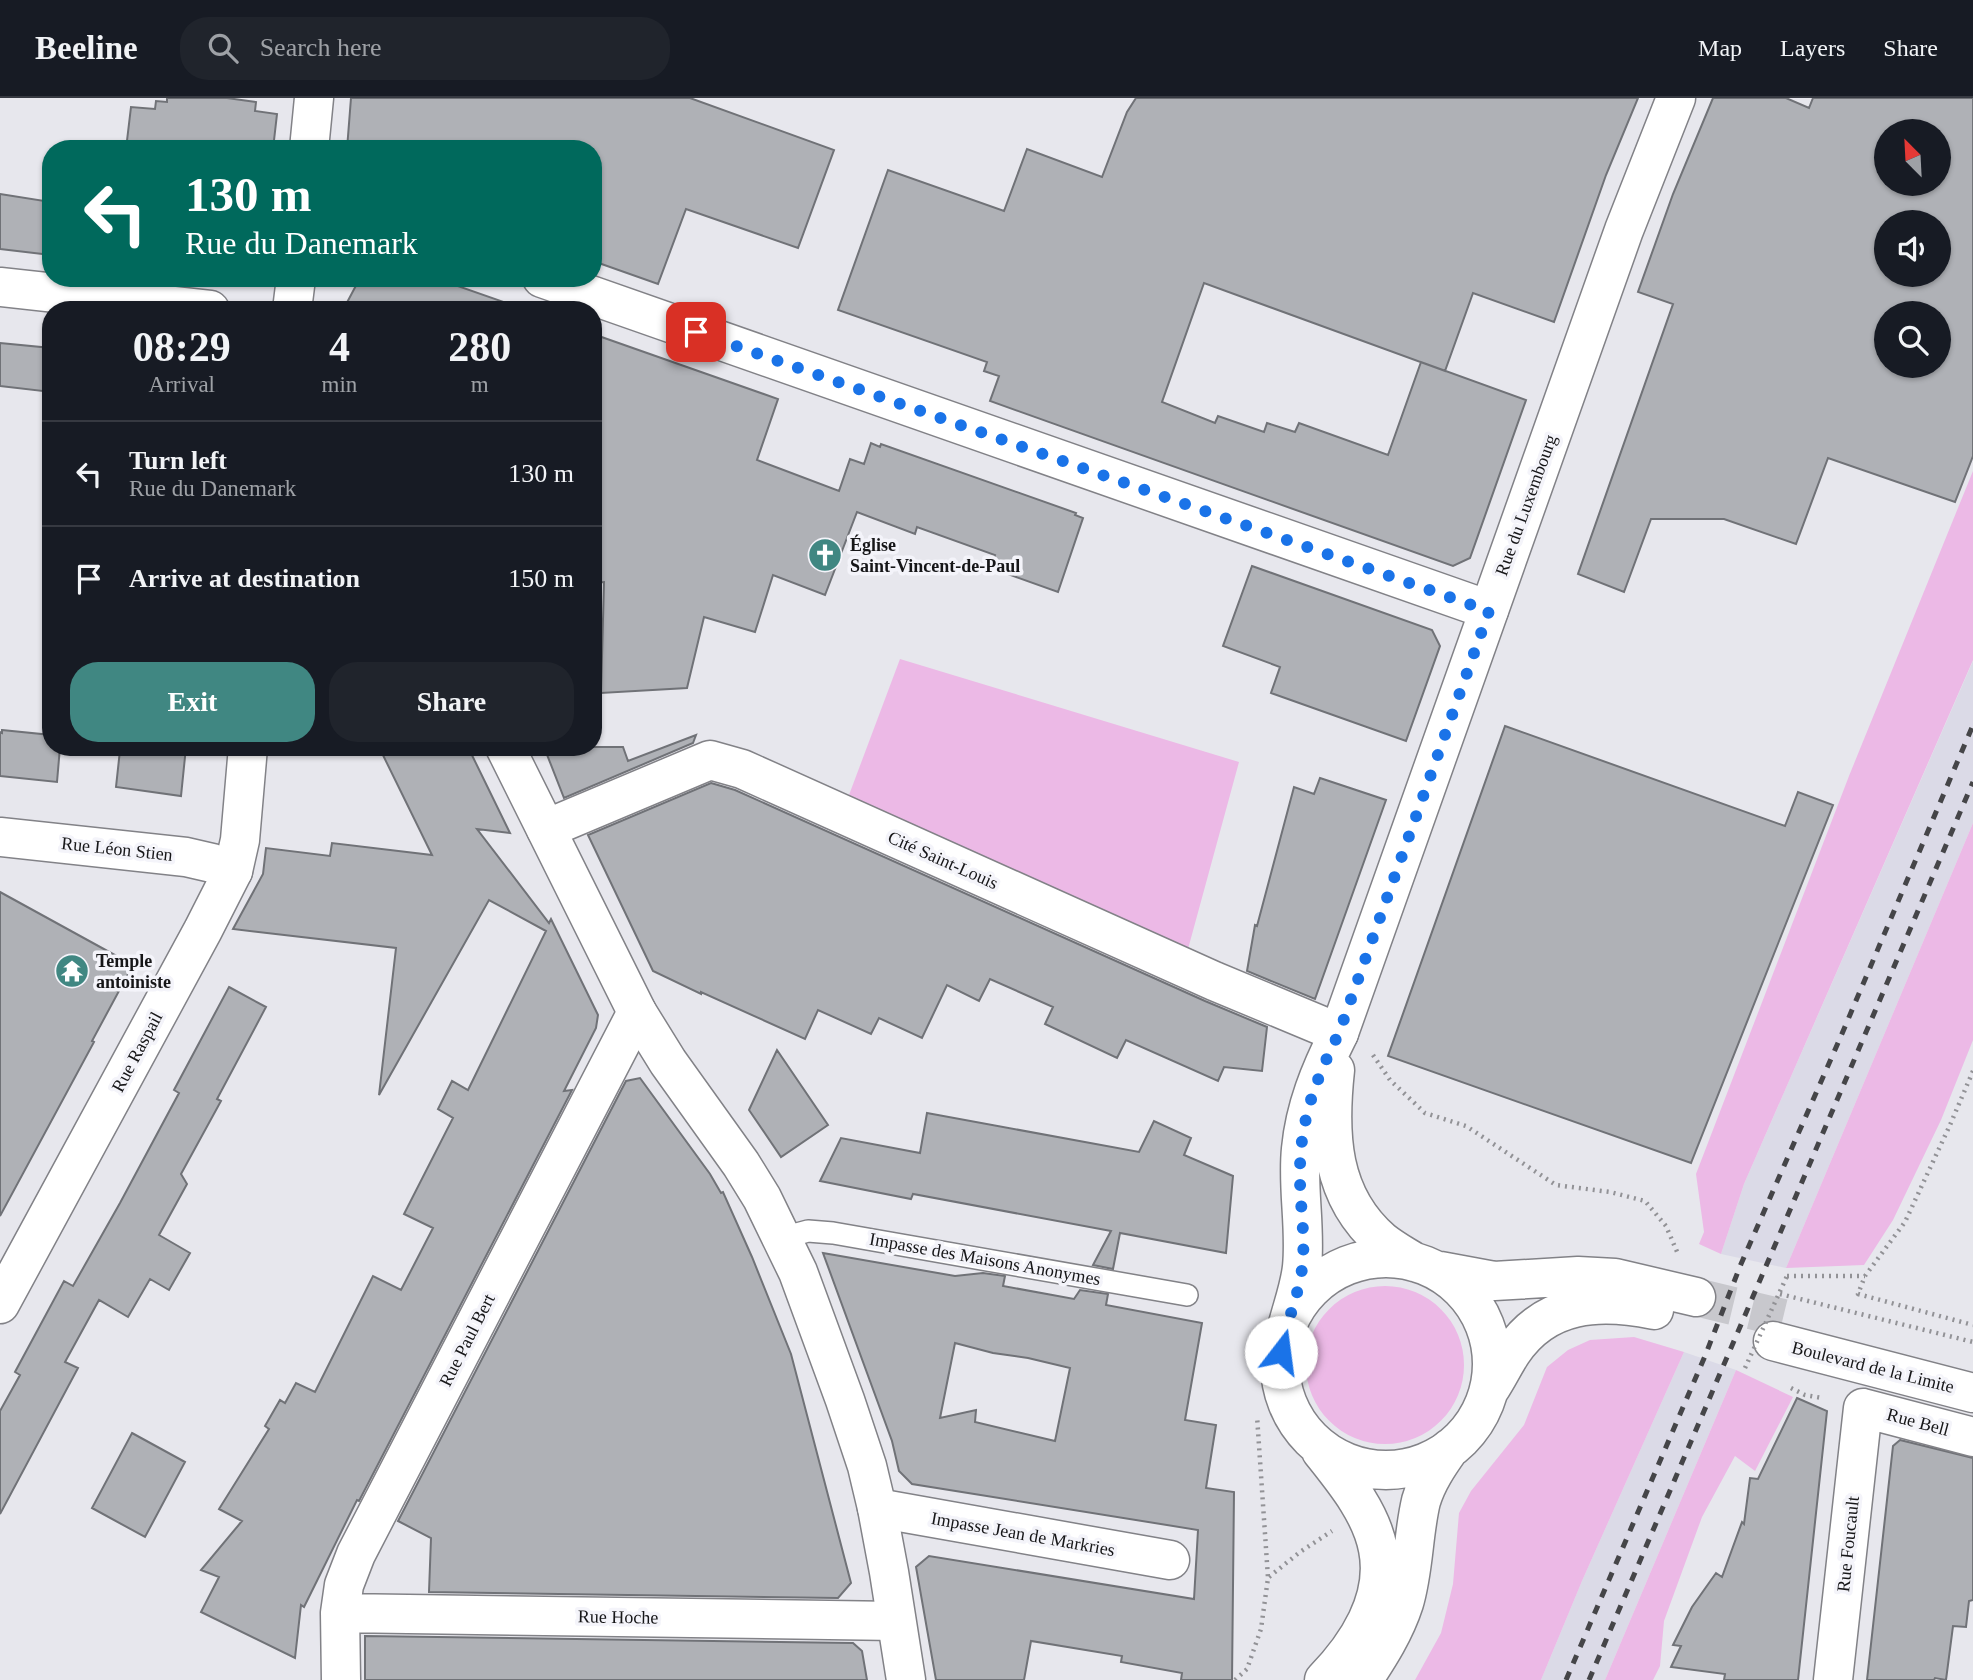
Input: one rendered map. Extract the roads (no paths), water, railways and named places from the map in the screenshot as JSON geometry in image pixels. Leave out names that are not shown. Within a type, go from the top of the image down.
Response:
[{"type":"street","points":[[310,140],[314,98]]},
{"type":"street","name":"Rue du Luxembourg","points":[[1288,1324],[1302,1268],[1300,1176],[1304,1126],[1310,1097],[1344,1021],[1624,230],[1676,98]]},
{"type":"street","points":[[0,287],[128,301]]},
{"type":"street","points":[[568,287],[1489,611]]},
{"type":"street","name":"Rue Raspail","points":[[0,1304],[233,871],[240,841],[247,756]]},
{"type":"street","points":[[510,756],[637,1012],[668,1062],[741,1164],[762,1198],[798,1272],[867,1466],[877,1508],[906,1680]]},
{"type":"street","name":"Cité Saint-Louis","points":[[546,829],[710,760],[743,769],[1214,981],[1344,1021]]},
{"type":"street","name":"Rue Léon Stien","points":[[0,837],[186,857],[233,871]]},
{"type":"street","name":"Rue Paul Bert","points":[[341,1680],[340,1613],[344,1585],[356,1554],[637,1012]]},
{"type":"street","name":"Rue du Luxembourg","points":[[1344,1021],[1334,1074],[1332,1128],[1338,1171],[1353,1208],[1367,1225],[1382,1241],[1422,1265]]},
{"type":"street","points":[[1324,1680],[1338,1666],[1368,1618],[1377,1597],[1380,1572],[1378,1549],[1362,1509],[1350,1488],[1295,1418],[1283,1390],[1281,1352],[1288,1324],[1299,1303],[1309,1292],[1339,1270],[1360,1262],[1398,1259],[1494,1282],[1578,1276],[1615,1278],[1692,1308],[1617,1304],[1583,1306],[1561,1311],[1544,1319],[1514,1349],[1469,1429],[1450,1448],[1436,1468],[1422,1499],[1404,1603],[1393,1631],[1363,1680]]},
{"type":"street","points":[[1422,1265],[1446,1277],[1461,1289],[1477,1310],[1485,1327],[1492,1362],[1486,1397]]},
{"type":"street","name":"Boulevard de la Limite","points":[[1973,1367],[1779,1318],[1973,1393]]},
{"type":"street","name":"Rue Bell","points":[[1863,1408],[1973,1437]]},
{"type":"street","name":"Rue Foucault","points":[[1833,1680],[1863,1408]]},
{"type":"street","points":[[1314,1441],[1332,1455],[1347,1462],[1382,1470],[1418,1464],[1450,1448]]},
{"type":"street","name":"Impasse Jean de Markries","points":[[877,1508],[1170,1560]]},
{"type":"street","name":"Rue Hoche","points":[[340,1613],[896,1621]]},
{"type":"lane","name":"Impasse des Maisons Anonymes","points":[[782,1238],[808,1231],[833,1233],[1187,1295]]},
{"type":"tunnel","points":[[1696,1297],[1783,1318]]},
{"type":"railway","points":[[1566,1680],[1705,1356],[1741,1264],[1973,725]]},
{"type":"railway","points":[[1589,1680],[1973,782]]},
{"type":"place","name":"Église Saint-Vincent-de-Paul","points":[[825,555]]},
{"type":"place","name":"Temple antoiniste","points":[[72,971]]}]
